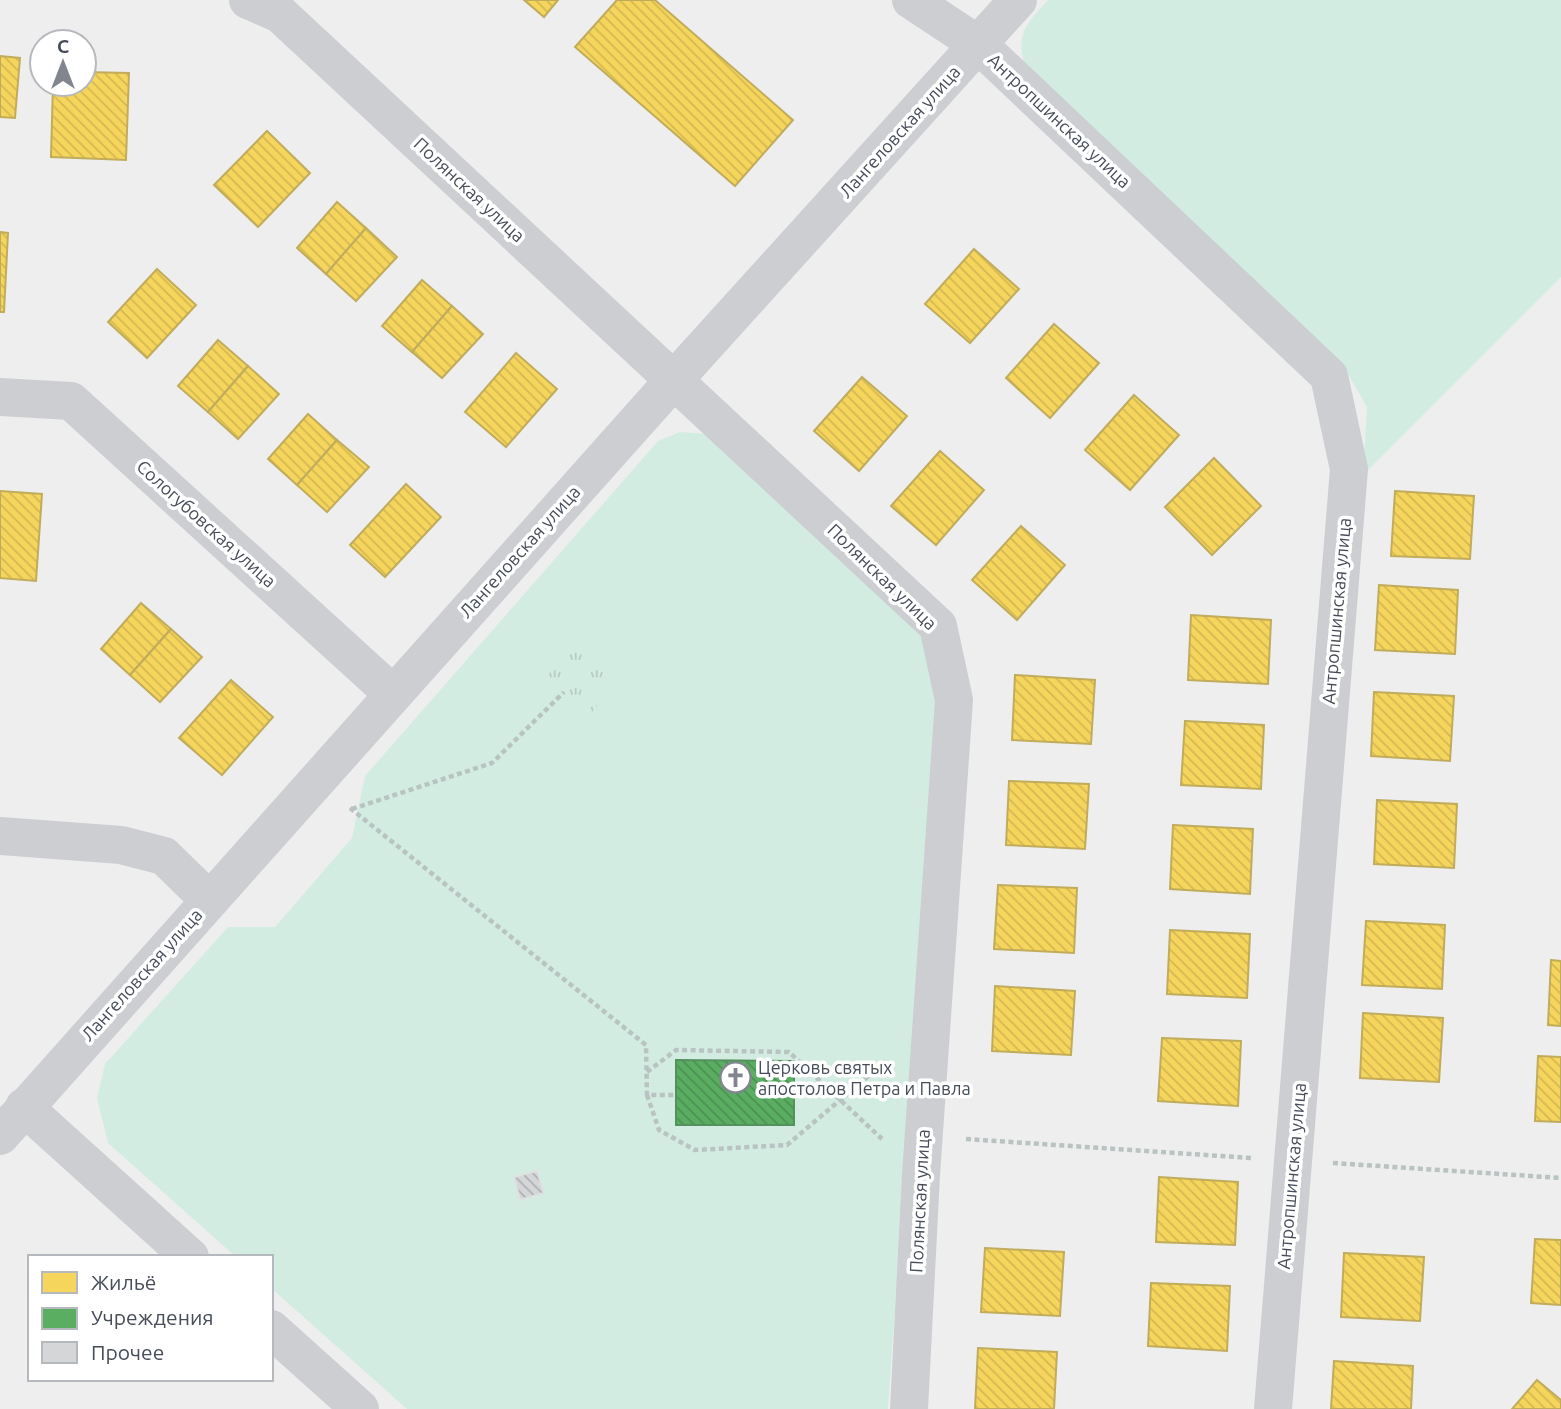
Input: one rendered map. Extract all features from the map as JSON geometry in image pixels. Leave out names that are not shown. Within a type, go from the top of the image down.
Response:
[{"type":"street","name":"Полянская улица","points":[[248,0],[280,14],[938,626],[954,700],[923,1136],[909,1409]]},
{"type":"street","name":"Антропшинская улица","points":[[911,0],[979,45],[1329,376],[1349,469],[1273,1409]]},
{"type":"street","name":"Лангеловская улица","points":[[0,1136],[673,381],[1018,0]]},
{"type":"street","name":"Сологубовская улица","points":[[0,397],[71,401],[393,694]]},
{"type":"street","points":[[0,836],[121,845],[164,856],[209,900]]},
{"type":"street","points":[[24,1107],[188,1255]]},
{"type":"street","points":[[273,1331],[360,1409]]},
{"type":"path","points":[[352,809],[492,763],[564,692]]},
{"type":"path","points":[[316,780],[646,1045],[648,1095],[659,1130],[695,1150],[787,1145],[931,1022]]},
{"type":"path","points":[[647,1072],[676,1050],[789,1052],[921,1175]]},
{"type":"path","points":[[648,1095],[676,1095]]},
{"type":"path","points":[[923,1136],[1561,1178]]},
{"type":"green space","points":[[1048,0],[1561,0],[1561,277],[1363,475],[1367,407],[1341,362],[1027,72],[1022,49],[1024,33],[1032,18]]},
{"type":"green space","points":[[680,432],[708,434],[924,637],[938,698],[888,1409],[407,1409],[273,1290],[273,1255],[234,1255],[108,1143],[97,1098],[105,1064],[228,927],[275,927],[352,838],[365,776],[658,441]]},
{"type":"green space","points":[[577,637],[623,671],[592,712],[546,678]]},
{"type":"building: Жильё","points":[[524,0],[558,0],[544,17]]},
{"type":"building: Жильё","points":[[617,0],[655,0],[793,120],[735,186],[575,47]]},
{"type":"building: Жильё","points":[[0,56],[20,58],[15,118],[0,117]]},
{"type":"building: Жильё","points":[[98,72],[129,73],[126,160],[51,157],[53,98],[98,98]]},
{"type":"building: Жильё","points":[[267,131],[310,173],[258,227],[214,185]]},
{"type":"building: Жильё","points":[[337,202],[366,228],[326,274],[297,248]]},
{"type":"building: Жильё","points":[[366,228],[397,257],[356,301],[326,274]]},
{"type":"building: Жильё","points":[[0,232],[8,233],[4,312],[0,312]]},
{"type":"building: Жильё","points":[[974,249],[1019,289],[970,343],[925,304]]},
{"type":"building: Жильё","points":[[157,269],[196,305],[147,358],[108,322]]},
{"type":"building: Жильё","points":[[422,280],[452,306],[412,352],[382,326]]},
{"type":"building: Жильё","points":[[452,306],[483,334],[442,378],[412,352]]},
{"type":"building: Жильё","points":[[1054,324],[1099,363],[1050,418],[1006,378]]},
{"type":"building: Жильё","points":[[218,340],[248,366],[208,412],[178,386]]},
{"type":"building: Жильё","points":[[516,353],[557,389],[506,447],[465,412]]},
{"type":"building: Жильё","points":[[248,366],[279,394],[238,439],[208,412]]},
{"type":"building: Жильё","points":[[862,377],[907,416],[859,471],[814,431]]},
{"type":"building: Жильё","points":[[1134,395],[1179,435],[1130,490],[1085,450]]},
{"type":"building: Жильё","points":[[308,414],[337,440],[297,485],[268,459]]},
{"type":"building: Жильё","points":[[337,440],[369,467],[327,512],[297,485]]},
{"type":"building: Жильё","points":[[940,451],[984,490],[936,545],[891,506]]},
{"type":"building: Жильё","points":[[1214,458],[1261,506],[1212,555],[1165,507]]},
{"type":"building: Жильё","points":[[406,484],[441,517],[385,577],[350,545]]},
{"type":"building: Жильё","points":[[0,491],[42,494],[36,581],[0,578]]},
{"type":"building: Жильё","points":[[1395,491],[1474,496],[1470,559],[1391,556]]},
{"type":"building: Жильё","points":[[1021,526],[1065,565],[1017,620],[972,580]]},
{"type":"building: Жильё","points":[[1379,585],[1458,590],[1455,654],[1375,650]]},
{"type":"building: Жильё","points":[[141,603],[171,629],[130,675],[101,649]]},
{"type":"building: Жильё","points":[[1191,615],[1271,620],[1268,684],[1188,680]]},
{"type":"building: Жильё","points":[[171,629],[202,657],[160,702],[130,675]]},
{"type":"building: Жильё","points":[[1015,675],[1095,680],[1091,744],[1012,740]]},
{"type":"building: Жильё","points":[[231,680],[273,717],[222,775],[179,738]]},
{"type":"building: Жильё","points":[[1374,692],[1454,696],[1450,761],[1371,756]]},
{"type":"building: Жильё","points":[[1185,721],[1264,725],[1261,789],[1181,785]]},
{"type":"building: Жильё","points":[[1009,781],[1089,784],[1085,849],[1006,845]]},
{"type":"building: Жильё","points":[[1377,800],[1457,804],[1454,868],[1374,864]]},
{"type":"building: Жильё","points":[[1173,825],[1253,829],[1250,894],[1170,889]]},
{"type":"building: Жильё","points":[[998,885],[1077,888],[1074,953],[994,949]]},
{"type":"building: Жильё","points":[[1366,921],[1445,925],[1442,989],[1362,985]]},
{"type":"building: Жильё","points":[[1170,930],[1250,934],[1247,998],[1167,994]]},
{"type":"building: Жильё","points":[[1551,960],[1561,961],[1561,1026],[1548,1025]]},
{"type":"building: Жильё","points":[[995,986],[1075,991],[1071,1055],[992,1051]]},
{"type":"building: Жильё","points":[[1363,1013],[1443,1018],[1439,1082],[1360,1078]]},
{"type":"building: Жильё","points":[[1162,1038],[1241,1041],[1238,1106],[1158,1101]]},
{"type":"building: Жильё","points":[[1538,1056],[1561,1057],[1561,1122],[1535,1121]]},
{"type":"building: Жильё","points":[[1159,1177],[1238,1182],[1235,1245],[1156,1242]]},
{"type":"building: Жильё","points":[[1535,1239],[1561,1240],[1561,1305],[1531,1303]]},
{"type":"building: Жильё","points":[[985,1248],[1064,1252],[1060,1316],[981,1312]]},
{"type":"building: Жильё","points":[[1344,1253],[1424,1257],[1420,1321],[1341,1317]]},
{"type":"building: Жильё","points":[[1151,1283],[1230,1286],[1227,1351],[1148,1346]]},
{"type":"building: Жильё","points":[[978,1348],[1057,1352],[1054,1409],[975,1409]]},
{"type":"building: Жильё","points":[[1334,1361],[1413,1366],[1411,1409],[1331,1409]]},
{"type":"building: Жильё","points":[[1537,1380],[1561,1400],[1561,1409],[1512,1409]]},
{"type":"building: Учреждения","name":"Церковь святых апостолов Петра и Павла","points":[[676,1060],[794,1061],[794,1125],[676,1125]]},
{"type":"building: Прочее","points":[[537,1171],[544,1193],[520,1200],[514,1177]]},
{"type":"place","name":"Церковь святых апостолов Петра и Павла","points":[[735,1078]]}]
